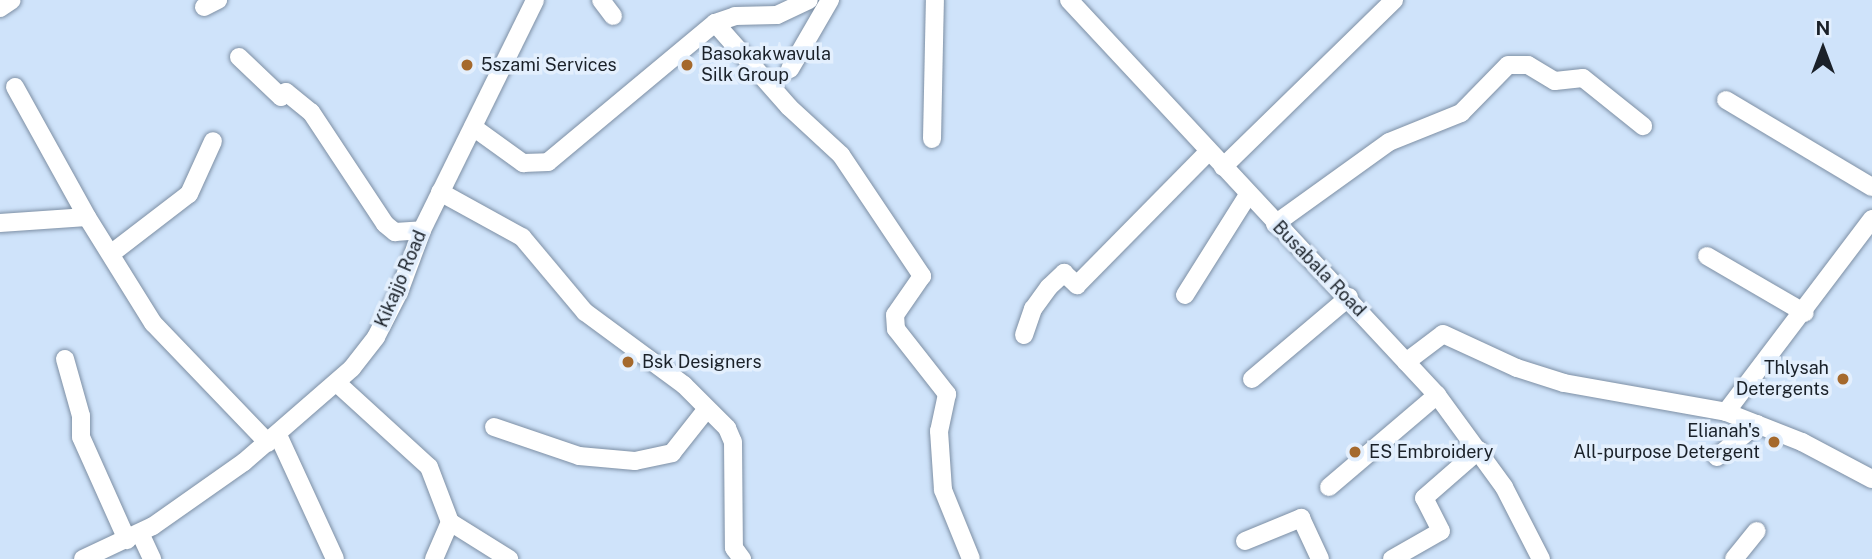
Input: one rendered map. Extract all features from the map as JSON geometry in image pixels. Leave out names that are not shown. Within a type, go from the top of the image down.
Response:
[{"type":"street","points":[[0,8],[12,0]]},
{"type":"street","name":"Kikajjo Road","points":[[83,559],[134,536],[273,439],[338,384],[376,337],[422,230],[535,0]]},
{"type":"street","points":[[601,0],[613,16]]},
{"type":"street","points":[[473,127],[523,163],[548,162],[715,23],[736,16],[777,15],[808,0]]},
{"type":"street","points":[[790,69],[830,0]]},
{"type":"street","points":[[932,139],[935,0]]},
{"type":"street","name":"Busabala Road","points":[[1069,0],[1248,195],[1349,297],[1437,395],[1479,450],[1522,517],[1541,559]]},
{"type":"street","points":[[1223,167],[1394,0]]},
{"type":"street","points":[[715,23],[789,107],[841,155],[922,276],[895,316],[896,329],[947,394],[939,431],[943,490],[971,559]]},
{"type":"street","points":[[239,57],[281,97],[286,92],[311,112],[385,224],[395,232],[422,230]]},
{"type":"street","points":[[1275,223],[1389,142],[1461,113],[1508,65],[1528,65],[1555,81],[1583,78],[1643,126]]},
{"type":"street","points":[[15,87],[87,217],[112,253],[153,323],[273,439],[335,559]]},
{"type":"street","points":[[1726,100],[1872,187]]},
{"type":"street","points":[[112,253],[189,194],[213,141]]},
{"type":"street","points":[[1024,335],[1033,309],[1049,287],[1064,273],[1077,285],[1208,152]]},
{"type":"street","points":[[440,192],[522,237],[585,312],[684,385],[732,437],[734,548],[742,559]]},
{"type":"street","points":[[1185,295],[1248,195]]},
{"type":"street","points":[[0,223],[87,217]]},
{"type":"street","points":[[1726,412],[1805,313],[1872,219]]},
{"type":"street","points":[[1707,256],[1805,313]]},
{"type":"street","points":[[1252,379],[1349,297]]},
{"type":"street","points":[[1406,362],[1443,334],[1517,368],[1564,383],[1726,412],[1758,424],[1872,479]]},
{"type":"street","points":[[65,359],[81,416],[81,437],[134,536],[152,559]]},
{"type":"street","points":[[338,384],[429,467],[450,522],[509,559]]},
{"type":"street","points":[[1329,487],[1437,395]]},
{"type":"street","points":[[494,428],[579,456],[635,461],[672,453],[706,410]]},
{"type":"street","points":[[1717,457],[1758,424]]},
{"type":"street","points":[[1392,559],[1441,531],[1424,498],[1479,450]]},
{"type":"street","points":[[1245,541],[1301,518],[1320,559]]},
{"type":"street","points":[[434,559],[450,522]]},
{"type":"street","points":[[1734,559],[1757,531]]},
{"type":"place","name":"5szami Services","points":[[467,65]]},
{"type":"place","name":"Basokakwavula Silk Group","points":[[687,65]]},
{"type":"place","name":"Bsk Designers","points":[[628,362]]},
{"type":"place","name":"Thlysah Detergents","points":[[1843,379]]},
{"type":"place","name":"Elianah's All-purpose Detergent","points":[[1774,442]]},
{"type":"place","name":"ES Embroidery","points":[[1355,452]]}]
